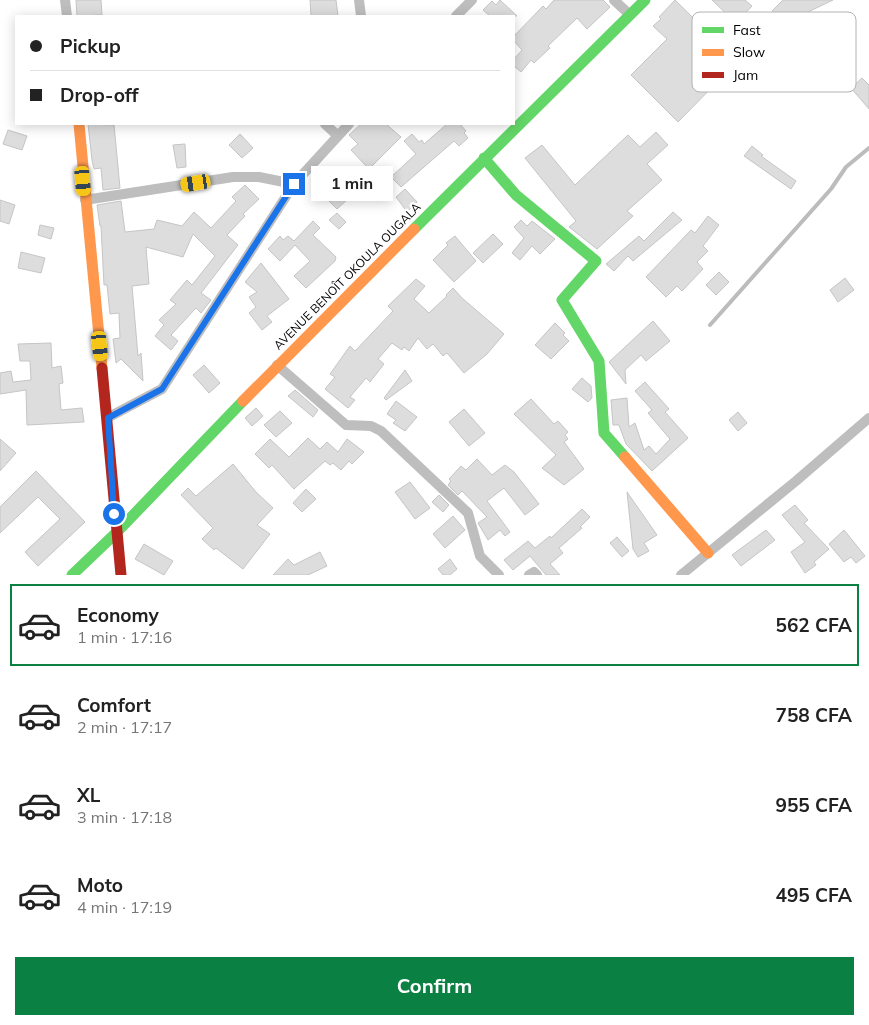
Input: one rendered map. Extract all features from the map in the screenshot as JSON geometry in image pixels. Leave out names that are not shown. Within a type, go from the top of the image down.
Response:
[{"type":"street","points":[[65,0],[67,15]]},
{"type":"street","points":[[359,0],[361,15]]},
{"type":"street","points":[[457,15],[472,0]]},
{"type":"street","points":[[614,0],[630,16]]},
{"type":"street","name":"AVENUE BENOÎT OKOULA OUGALA","points":[[72,575],[116,533],[277,365],[645,0]]},
{"type":"street","points":[[78,125],[108,418],[116,533],[121,575]]},
{"type":"street","points":[[326,125],[338,135]]},
{"type":"street","points":[[108,418],[162,389],[294,184],[348,125]]},
{"type":"street","points":[[484,158],[516,195],[596,261],[562,300],[599,360],[604,433],[708,552]]},
{"type":"street","points":[[85,200],[233,177],[259,177],[294,184]]},
{"type":"street","points":[[277,365],[346,425],[371,426],[382,431],[468,513],[480,556],[499,575]]},
{"type":"street","points":[[680,575],[796,481],[869,418]]},
{"type":"street","points":[[529,575],[534,572],[537,575]]},
{"type":"building","points":[[76,0],[101,0],[102,15],[77,15]]},
{"type":"building","points":[[310,0],[336,0],[338,15],[311,15]]},
{"type":"building","points":[[500,0],[517,16],[489,15],[483,10],[492,1],[496,5]]},
{"type":"building","points":[[554,0],[603,0],[610,7],[587,29],[577,18],[548,46],[550,48],[534,63],[531,60],[521,72],[515,67],[515,58],[522,50],[515,42],[515,35],[543,6],[546,9]]},
{"type":"building","points":[[675,0],[692,17],[692,92],[707,92],[678,122],[631,75],[667,39],[653,26],[661,19],[659,17]]},
{"type":"building","points":[[712,0],[745,0],[752,6],[746,12],[725,12]]},
{"type":"building","points":[[783,0],[833,0],[808,12],[772,11]]},
{"type":"building","points":[[862,78],[869,85],[869,109],[854,92],[856,92],[856,83]]},
{"type":"building","points":[[88,125],[114,125],[120,188],[103,190],[101,168],[94,169]]},
{"type":"building","points":[[360,125],[387,125],[401,137],[371,167],[367,167],[351,150],[358,144],[349,135]]},
{"type":"building","points":[[446,125],[461,125],[466,131],[464,133],[468,138],[459,146],[454,141],[401,187],[391,177],[416,154],[404,141],[412,134],[419,142],[422,140],[424,144]]},
{"type":"building","points":[[8,130],[27,136],[22,150],[3,144]]},
{"type":"building","points":[[656,132],[668,145],[647,164],[662,180],[627,211],[633,216],[597,249],[569,227],[576,221],[525,158],[542,145],[575,185],[628,135],[640,147]]},
{"type":"building","points":[[240,134],[253,148],[242,158],[229,145]]},
{"type":"building","points":[[185,144],[186,167],[177,168],[173,145]]},
{"type":"building","points":[[752,146],[763,155],[761,156],[796,181],[791,189],[744,156]]},
{"type":"building","points":[[245,185],[259,199],[243,214],[245,216],[227,235],[238,245],[201,293],[211,300],[201,313],[196,308],[171,335],[178,341],[171,350],[155,336],[164,325],[159,320],[176,304],[170,300],[187,280],[192,285],[215,256],[193,234],[183,257],[146,247],[149,284],[132,286],[138,356],[141,353],[143,381],[121,359],[116,363],[113,339],[120,338],[119,313],[110,314],[107,285],[104,285],[101,226],[97,205],[121,201],[125,232],[154,229],[157,220],[182,226],[194,212],[211,228],[236,201],[232,197]]},
{"type":"building","points":[[339,185],[350,197],[337,209],[326,198]]},
{"type":"building","points":[[405,189],[417,202],[407,212],[396,197]]},
{"type":"building","points":[[0,200],[15,205],[9,224],[0,221]]},
{"type":"building","points":[[673,212],[682,220],[633,261],[628,256],[614,271],[606,264],[639,236],[644,241]]},
{"type":"building","points":[[337,213],[346,222],[339,229],[329,220]]},
{"type":"building","points":[[708,216],[719,225],[703,246],[708,251],[697,262],[703,269],[682,291],[677,286],[666,297],[646,277],[691,230],[695,233]]},
{"type":"building","points":[[521,220],[527,226],[532,221],[555,239],[540,254],[532,246],[520,260],[512,253],[524,238],[514,227]]},
{"type":"building","points":[[313,221],[320,228],[313,235],[336,257],[335,261],[306,288],[294,276],[310,261],[295,245],[280,261],[268,249],[280,236],[283,240],[288,236],[294,241]]},
{"type":"building","points":[[40,225],[54,228],[51,239],[38,235]]},
{"type":"building","points":[[493,234],[503,244],[483,263],[473,253]]},
{"type":"building","points":[[455,236],[476,261],[454,282],[433,260],[448,245],[446,243]]},
{"type":"building","points":[[21,252],[45,258],[41,273],[18,268]]},
{"type":"building","points":[[261,263],[289,299],[267,316],[272,322],[262,330],[249,313],[256,307],[249,297],[257,292],[245,282]]},
{"type":"building","points":[[719,272],[729,282],[716,295],[706,285]]},
{"type":"building","points":[[845,278],[854,290],[838,302],[830,290]]},
{"type":"building","points":[[416,279],[425,286],[414,299],[429,313],[453,288],[504,334],[487,354],[464,373],[447,353],[443,356],[433,344],[427,349],[418,338],[409,351],[404,347],[402,350],[392,343],[378,359],[384,364],[370,382],[366,378],[350,397],[355,400],[348,408],[325,389],[335,377],[330,374],[350,346],[355,351],[393,311],[388,306]]},
{"type":"building","points":[[653,321],[670,341],[646,361],[641,355],[625,370],[626,384],[609,362]]},
{"type":"building","points":[[555,323],[565,333],[563,335],[569,341],[551,359],[535,345]]},
{"type":"building","points":[[51,343],[52,368],[61,366],[63,383],[59,384],[61,410],[82,408],[84,422],[27,425],[26,390],[0,394],[0,373],[11,371],[13,382],[31,380],[30,361],[20,361],[18,344]]},
{"type":"building","points":[[204,365],[220,383],[209,393],[193,375]]},
{"type":"building","points":[[405,370],[412,381],[386,400],[384,398]]},
{"type":"building","points":[[582,378],[591,386],[592,398],[588,402],[572,389]]},
{"type":"building","points":[[645,382],[669,409],[665,412],[688,438],[652,471],[626,444],[619,425],[613,425],[611,400],[627,398],[629,427],[635,423],[644,450],[649,446],[656,454],[670,439],[648,413],[652,410],[635,391]]},
{"type":"building","points":[[295,390],[318,410],[313,417],[288,396]]},
{"type":"building","points":[[531,399],[554,424],[558,421],[568,432],[565,435],[568,439],[564,442],[584,469],[564,485],[542,468],[556,455],[514,414]]},
{"type":"building","points":[[396,401],[417,417],[405,431],[393,423],[396,420],[387,414]]},
{"type":"building","points":[[256,408],[263,416],[252,426],[245,418]]},
{"type":"building","points":[[464,409],[485,433],[469,446],[449,422]]},
{"type":"building","points":[[280,411],[292,423],[276,437],[264,425]]},
{"type":"building","points":[[738,412],[747,423],[738,431],[729,420]]},
{"type":"building","points":[[308,438],[320,449],[327,442],[338,452],[347,439],[364,452],[352,464],[349,461],[341,470],[333,463],[330,465],[325,461],[294,489],[272,465],[269,468],[255,454],[270,439],[289,457]]},
{"type":"building","points":[[0,439],[16,453],[0,471]]},
{"type":"building","points":[[477,459],[492,475],[505,465],[514,472],[539,504],[525,515],[504,488],[487,501],[510,532],[505,536],[500,530],[488,540],[478,523],[487,517],[462,491],[458,495],[448,485],[451,481],[449,479],[461,466],[466,470]]},
{"type":"building","points":[[233,464],[256,492],[273,508],[257,525],[270,534],[243,569],[216,548],[214,550],[202,539],[213,528],[181,495],[188,488],[196,496]]},
{"type":"building","points":[[36,471],[85,522],[38,566],[25,552],[60,519],[38,497],[0,533],[0,507]]},
{"type":"building","points":[[410,482],[430,508],[415,519],[395,492]]},
{"type":"building","points":[[306,489],[316,499],[302,512],[293,503]]},
{"type":"building","points":[[627,492],[657,535],[644,543],[649,551],[638,557],[633,549]]},
{"type":"building","points":[[439,495],[449,505],[443,512],[432,502]]},
{"type":"building","points":[[795,505],[808,520],[804,523],[829,549],[814,562],[816,565],[805,573],[791,552],[805,542],[782,515]]},
{"type":"building","points":[[582,509],[590,517],[580,527],[582,528],[559,548],[563,553],[550,564],[560,575],[546,575],[530,556],[513,570],[504,560],[528,541],[535,548],[550,536],[551,538]]},
{"type":"building","points":[[453,516],[465,530],[445,548],[433,534]]},
{"type":"building","points":[[766,530],[775,540],[741,566],[732,555]]},
{"type":"building","points":[[844,530],[865,556],[856,563],[851,557],[844,562],[829,544]]},
{"type":"building","points":[[617,537],[629,551],[622,557],[610,543]]},
{"type":"building","points":[[144,544],[173,561],[164,575],[135,559]]},
{"type":"building","points":[[320,552],[327,566],[308,575],[273,575],[288,559],[294,565]]},
{"type":"building","points":[[450,559],[457,569],[450,575],[443,575],[438,569]]},
{"type":"waterway","points":[[710,325],[831,189],[846,167],[869,148]]},
{"type":"traffic: fast","points":[[414,229],[645,0]]},
{"type":"traffic: fast","points":[[484,158],[516,195],[596,261],[562,300],[599,361],[604,433],[625,457]]},
{"type":"traffic: fast","points":[[72,575],[116,533],[243,401]]},
{"type":"traffic: slow","points":[[79,125],[102,368]]},
{"type":"traffic: slow","points":[[243,401],[414,229]]},
{"type":"traffic: slow","points":[[625,457],[708,553]]},
{"type":"traffic: jam","points":[[102,368],[121,575]]},
{"type":"route","points":[[114,514],[108,418],[162,389],[294,184]]}]
